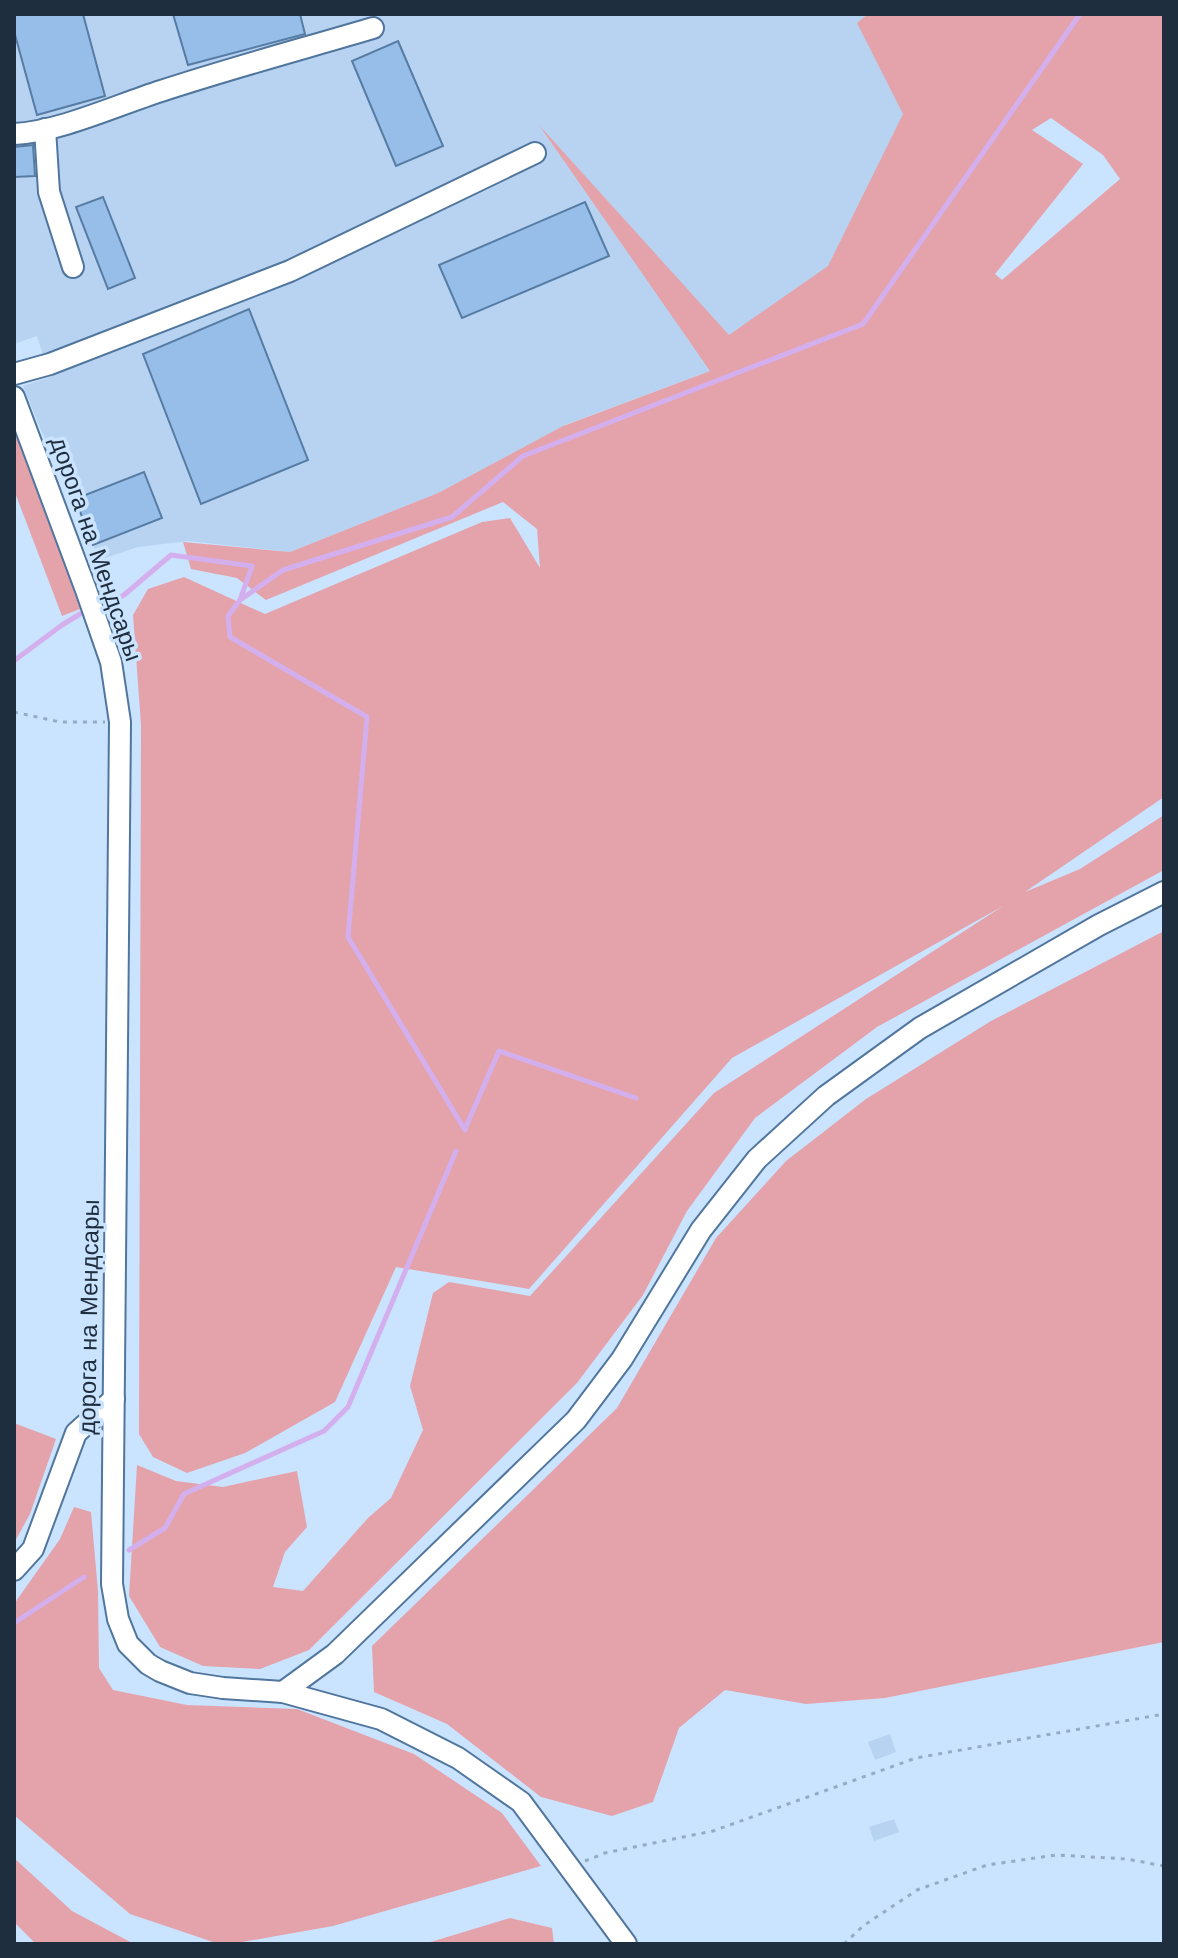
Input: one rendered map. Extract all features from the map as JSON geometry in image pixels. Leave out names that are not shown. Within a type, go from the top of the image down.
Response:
[{"type":"street","points":[[14,134],[45,129],[163,90],[373,28]]},
{"type":"street","points":[[45,129],[49,192],[73,267]]},
{"type":"street","points":[[14,374],[50,364],[290,271],[535,153]]},
{"type":"street","name":"дорога на Мендсары","points":[[14,397],[111,662],[120,722],[112,1584],[118,1619],[128,1644],[160,1671],[190,1683],[283,1692],[381,1719],[458,1758],[521,1802],[626,1944]]},
{"type":"street","points":[[283,1692],[335,1654],[576,1420],[622,1359],[701,1230],[757,1159],[826,1096],[920,1028],[1099,925],[1164,892]]},
{"type":"street","points":[[14,1570],[33,1549],[76,1433],[114,1399]]},
{"type":"path","points":[[14,712],[60,722],[120,722]]},
{"type":"path","points":[[569,1868],[605,1853],[713,1831],[916,1758],[1164,1714]]},
{"type":"path","points":[[844,1944],[863,1926],[917,1890],[987,1865],[1056,1855],[1127,1859],[1164,1866]]},
{"type":"shaded area","points":[[14,14],[1075,14],[860,310],[710,371],[567,424],[438,493],[290,552],[188,541],[138,547],[99,560],[75,499],[23,386],[50,377],[37,336],[14,344]]},
{"type":"shaded area","points":[[868,14],[1164,14],[1164,797],[1025,892],[1080,869],[1164,815],[1164,870],[877,1027],[755,1118],[687,1211],[643,1295],[577,1383],[309,1650],[260,1669],[203,1666],[160,1647],[129,1596],[137,1465],[176,1481],[223,1487],[297,1471],[307,1527],[285,1552],[273,1587],[303,1591],[368,1518],[391,1498],[423,1430],[410,1386],[433,1293],[449,1282],[530,1296],[714,1093],[1003,906],[732,1058],[529,1289],[396,1267],[335,1402],[245,1453],[187,1473],[153,1457],[139,1434],[141,725],[133,615],[148,589],[184,577],[265,614],[482,522],[510,518],[540,568],[537,529],[503,502],[266,600],[237,578],[191,569],[183,542],[290,552],[438,493],[563,426],[710,371],[539,125],[729,335],[828,266],[903,114],[857,23]],"holes":[[[1051,118],[1103,155],[1120,179],[1002,280],[995,274],[1083,164],[1032,130]]]},
{"type":"shaded area","points":[[14,425],[80,609],[62,616],[14,490]]},
{"type":"shaded area","points":[[1164,931],[1164,1642],[885,1698],[806,1704],[725,1690],[679,1728],[653,1802],[612,1816],[541,1797],[447,1724],[374,1692],[372,1646],[617,1408],[716,1238],[786,1161],[866,1099],[991,1021]]},
{"type":"shaded area","points":[[14,1423],[56,1439],[30,1514],[14,1543]]},
{"type":"shaded area","points":[[74,1507],[91,1512],[98,1591],[99,1668],[113,1690],[187,1705],[297,1709],[414,1754],[502,1813],[541,1866],[333,1926],[231,1944],[219,1944],[130,1914],[14,1815],[14,1604],[60,1539]]},
{"type":"shaded area","points":[[890,1734],[896,1752],[875,1760],[868,1742]]},
{"type":"shaded area","points":[[894,1819],[899,1832],[874,1841],[869,1827]]},
{"type":"shaded area","points":[[14,1858],[72,1911],[134,1944],[36,1944],[14,1922]]},
{"type":"shaded area","points":[[510,1918],[552,1928],[554,1944],[424,1944]]},
{"type":"building","points":[[14,14],[83,14],[105,96],[37,115],[14,31]]},
{"type":"building","points":[[173,14],[300,14],[305,34],[188,65]]},
{"type":"building","points":[[398,41],[443,146],[396,166],[352,61]]},
{"type":"building","points":[[33,145],[35,176],[14,177],[14,147]]},
{"type":"building","points":[[103,197],[135,278],[108,289],[76,207]]},
{"type":"building","points":[[585,202],[609,256],[462,318],[439,265]]},
{"type":"building","points":[[249,309],[308,460],[201,504],[143,354]]},
{"type":"building","points":[[144,472],[162,518],[93,545],[75,499]]},
{"type":"waterway","points":[[111,602],[124,595],[171,555],[252,566],[240,600],[283,570],[452,517],[523,456],[863,324],[1080,14]]},
{"type":"waterway","points":[[240,600],[228,616],[230,637],[367,717],[348,937],[465,1130]]},
{"type":"waterway","points":[[15,660],[80,614]]},
{"type":"waterway","points":[[465,1129],[499,1051],[636,1098]]},
{"type":"waterway","points":[[129,1550],[165,1528],[184,1494],[324,1431],[348,1407],[456,1151]]},
{"type":"waterway","points":[[14,1623],[84,1577]]}]
